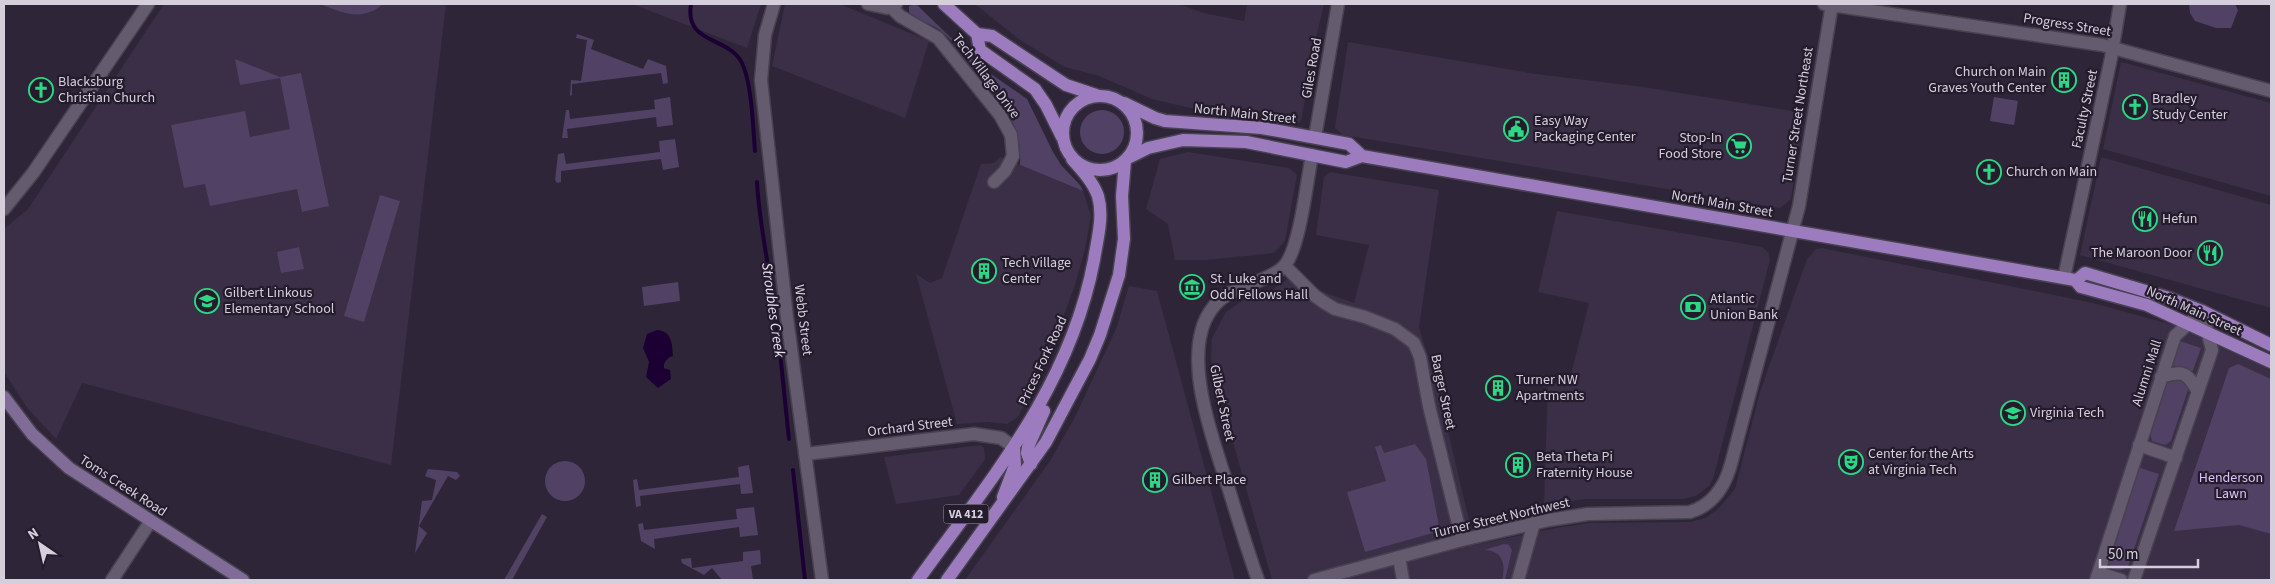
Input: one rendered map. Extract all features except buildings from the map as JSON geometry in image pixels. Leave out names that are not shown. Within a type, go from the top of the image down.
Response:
[{"type":"main road","points":[[944,4],[977,34],[992,36],[1066,85],[1096,95],[1112,97],[1124,104],[1130,110],[1136,122],[1138,133],[1135,146],[1126,159],[1111,169],[1095,170],[1084,167],[1072,159],[1046,105],[1035,89],[980,50],[977,34]]},
{"type":"main road","points":[[1062,137],[1063,123],[1074,106],[1082,99],[1096,95]]},
{"type":"main road","name":"North Main Street","points":[[1124,104],[1165,121],[1262,128],[1349,144],[1362,156]]},
{"type":"main road","points":[[1282,149],[1309,143],[1315,137]]},
{"type":"main road","name":"North Main Street","points":[[1126,159],[1148,148],[1182,140],[1236,141],[1346,162],[1362,156],[2070,279],[2081,287],[2147,305],[2271,362]]},
{"type":"main road","name":"Prices Fork Road","points":[[918,580],[1014,447],[1050,387],[1082,311],[1099,232],[1100,213],[1095,190],[1072,159]]},
{"type":"main road","name":"VA 412","points":[[947,580],[1052,432],[1090,360],[1119,275],[1124,239],[1122,196],[1126,159]]},
{"type":"main road","name":"North Main Street","points":[[2070,279],[2085,273],[2154,293],[2202,312],[2271,345]]},
{"type":"main road","points":[[1031,464],[1027,453],[1028,447],[1041,421],[1050,387]]},
{"type":"main road","name":"Toms Creek Road","points":[[5,402],[32,434],[59,460],[150,522],[243,580]]},
{"type":"main road","points":[[999,509],[1015,465],[1014,447]]},
{"type":"street","points":[[4,209],[38,166],[148,4]]},
{"type":"street","name":"Webb Street","points":[[774,4],[765,35],[760,80],[788,318],[822,580]]},
{"type":"street","points":[[868,4],[878,8],[894,5]]},
{"type":"street","name":"Giles Road","points":[[1315,137],[1338,4]]},
{"type":"street","name":"Progress Street","points":[[1829,4],[2113,48],[2271,91]]},
{"type":"street","name":"Turner Street Northeast","points":[[1793,231],[1799,206],[1829,4]]},
{"type":"street","name":"Faculty Street","points":[[2070,279],[2120,4]]},
{"type":"street","name":"Tech Village Drive","points":[[894,5],[900,16],[938,38],[1000,115],[1011,135],[1013,156],[1005,171],[994,182]]},
{"type":"street","points":[[1285,266],[1290,258],[1297,234],[1312,155]]},
{"type":"street","name":"Turner Street Northwest","points":[[1314,580],[1462,540],[1534,523],[1588,514],[1690,512],[1703,507],[1717,495],[1725,482],[1732,464],[1793,231]]},
{"type":"street","name":"Barger Street","points":[[1285,266],[1325,303],[1335,309],[1365,317],[1395,329],[1410,338],[1417,347],[1429,406],[1462,540]]},
{"type":"street","name":"Gilbert Street","points":[[1258,580],[1212,434],[1202,391],[1198,360],[1199,341],[1202,329],[1211,310],[1220,301],[1232,291],[1262,280],[1285,266]]},
{"type":"street","points":[[2134,580],[2212,350],[2202,312]]},
{"type":"street","name":"Alumni Mall","points":[[2098,577],[2175,336],[2202,312]]},
{"type":"street","points":[[2161,378],[2180,373],[2186,374],[2198,392]]},
{"type":"street","name":"Orchard Street","points":[[806,454],[974,434],[1002,438],[1014,447]]},
{"type":"street","points":[[2139,445],[2176,458]]},
{"type":"street","points":[[112,580],[150,522]]},
{"type":"street","points":[[1518,580],[1534,523]]},
{"type":"street","points":[[1399,557],[1403,580]]},
{"type":"street","points":[[2098,577],[2121,580]]},
{"type":"shaded area","name":"Gilbert Linkous Elementary School","points":[[164,4],[446,4],[391,465],[82,383],[56,439],[28,409],[4,372],[4,229],[28,209]]},
{"type":"shaded area","points":[[632,4],[761,4],[747,48]]},
{"type":"shaded area","points":[[785,4],[840,4],[929,41],[905,118],[772,66]]},
{"type":"shaded area","points":[[975,4],[1179,4],[1203,13],[1244,21],[1247,4],[1324,4],[1301,121],[1295,126],[1224,116],[1152,99],[1099,76],[1065,67],[1020,40]]},
{"type":"shaded area","points":[[1348,42],[1536,74],[1643,87],[1804,113],[1791,199],[1780,208],[1343,135],[1335,128]]},
{"type":"shaded area","points":[[2121,62],[2271,103],[2271,196],[2103,149]]},
{"type":"shaded area","points":[[1188,152],[1289,168],[1297,175],[1285,241],[1279,248],[1273,253],[1265,254],[1206,260],[1175,260],[1168,224],[1146,209],[1160,159]]},
{"type":"shaded area","points":[[1000,157],[1083,191],[1091,216],[1085,249],[1075,285],[1050,353],[1019,415],[1007,424],[988,422],[957,424],[916,274],[930,283],[942,278],[981,164],[994,163]]},
{"type":"shaded area","points":[[2101,157],[2271,205],[2271,308],[2080,255]]},
{"type":"shaded area","name":"Virginia Tech","points":[[1330,172],[1439,190],[1419,327],[1439,394],[1475,545],[1590,523],[1690,522],[1705,518],[1717,510],[1735,489],[1760,392],[1807,259],[1816,249],[1822,248],[2093,303],[2184,328],[2207,341],[2271,370],[2271,580],[1272,580],[1211,359],[1212,338],[1226,312],[1246,298],[1269,292],[1300,271],[1318,290],[1354,303],[1369,245],[1316,235],[1324,177]]},
{"type":"shaded area","points":[[1557,211],[1762,247],[1768,252],[1770,260],[1713,479],[1709,486],[1696,496],[1683,499],[1586,499],[1544,505],[1548,382],[1568,386],[1589,303],[1538,292]]},
{"type":"shaded area","points":[[1129,286],[1157,291],[1235,580],[965,580],[1050,461],[1075,417],[1116,329]]},
{"type":"shaded area","points":[[657,330],[666,333],[670,339],[673,356],[669,357],[664,364],[664,368],[670,370],[671,379],[658,388],[646,377],[649,362],[643,348],[647,334]]},
{"type":"shaded area","points":[[980,445],[984,448],[985,459],[959,495],[896,504],[884,457]]},
{"type":"green space","points":[[320,4],[383,4],[368,13],[352,14]]},
{"type":"green space","points":[[916,4],[981,67],[1027,99],[1053,152],[1061,165],[1080,185],[1083,191],[1020,165],[1018,139],[1009,115],[977,71],[950,39],[937,28],[916,18],[909,12],[909,6]]},
{"type":"green space","points":[[2189,4],[2235,4],[2238,10],[2231,28],[2216,28],[2195,21],[2190,13]]},
{"type":"green space","points":[[577,34],[594,40],[591,49],[643,69],[648,59],[666,66],[668,83],[663,84],[661,73],[572,84],[572,95],[570,96],[571,80],[581,81],[587,40],[576,38]]},
{"type":"green space","points":[[235,59],[280,77],[301,73],[329,206],[302,212],[297,189],[210,206],[205,184],[184,188],[171,125],[245,111],[250,137],[290,129],[280,78],[240,85]]},
{"type":"green space","points":[[670,97],[673,125],[657,127],[656,117],[567,129],[568,138],[562,138],[566,110],[569,110],[570,119],[655,109],[654,100]]},
{"type":"green space","points":[[1994,97],[2018,101],[2014,125],[1990,121]]},
{"type":"green space","points":[[1102,110],[1114,114],[1120,120],[1124,132],[1120,144],[1114,150],[1102,154],[1090,150],[1084,144],[1080,132],[1084,120],[1090,114]]},
{"type":"green space","points":[[675,139],[679,167],[663,170],[661,159],[561,171],[561,182],[557,183],[555,180],[558,154],[564,153],[566,164],[660,152],[659,141]]},
{"type":"green space","points":[[380,195],[400,201],[364,322],[344,316]]},
{"type":"green space","points":[[299,247],[304,269],[281,273],[277,252]]},
{"type":"green space","points":[[678,282],[680,301],[644,306],[642,287]]},
{"type":"green space","points":[[2180,341],[2201,348],[2192,373],[2172,366]]},
{"type":"green space","name":"Henderson Lawn","points":[[2238,364],[2271,379],[2271,534],[2239,525],[2174,531],[2229,368]]},
{"type":"green space","points":[[2180,377],[2188,386],[2188,390],[2171,441],[2165,445],[2152,441],[2150,433],[2166,381]]},
{"type":"green space","points":[[1415,444],[1426,459],[1440,531],[1365,552],[1347,492],[1386,481],[1375,447],[1381,445],[1384,453]]},
{"type":"green space","points":[[561,461],[569,461],[576,464],[582,470],[585,481],[582,492],[576,498],[569,501],[561,501],[554,498],[548,492],[545,485],[545,477],[548,470],[554,464]]},
{"type":"green space","points":[[749,465],[753,493],[741,494],[740,484],[640,496],[641,506],[636,507],[633,480],[637,479],[639,490],[739,477],[738,467]]},
{"type":"green space","points":[[2137,467],[2159,474],[2129,564],[2122,570],[2112,569],[2107,560]]},
{"type":"green space","points":[[428,469],[457,472],[460,476],[456,480],[448,476],[419,526],[427,533],[415,553],[422,501],[432,500],[436,480],[425,476]]},
{"type":"green space","points":[[754,507],[758,535],[740,537],[739,527],[654,539],[655,549],[641,541],[638,524],[643,523],[644,530],[737,519],[736,509]]},
{"type":"green space","points":[[542,514],[547,517],[512,580],[504,580]]},
{"type":"green space","points":[[1504,544],[1509,545],[1512,550],[1505,580],[1502,580],[1504,569],[1502,559],[1495,553],[1484,550]]},
{"type":"green space","points":[[760,550],[761,564],[751,566],[753,580],[722,580],[712,568],[704,575],[682,563],[681,559],[691,558],[692,568],[743,561],[743,552]]},
{"type":"waterway","name":"Stroubles Creek","points":[[691,4],[691,17],[694,27],[709,39],[728,48],[736,54],[742,63],[750,94],[755,151]]},
{"type":"waterway","name":"Stroubles Creek","points":[[757,182],[774,302],[789,439]]},
{"type":"waterway","name":"Stroubles Creek","points":[[793,470],[805,580]]},
{"type":"place","name":"Church on Main Graves Youth Center","points":[[2064,80]]},
{"type":"place","name":"Blacksburg Christian Church","points":[[41,90]]},
{"type":"place","name":"Bradley Study Center","points":[[2135,107]]},
{"type":"place","name":"Easy Way Packaging Center","points":[[1516,129]]},
{"type":"place","name":"Stop-In Food Store","points":[[1739,146]]},
{"type":"place","name":"Church on Main","points":[[1989,172]]},
{"type":"place","name":"Hefun","points":[[2145,219]]},
{"type":"place","name":"The Maroon Door","points":[[2210,253]]},
{"type":"place","name":"Tech Village Center","points":[[984,271]]},
{"type":"place","name":"St. Luke and Odd Fellows Hall","points":[[1192,287]]},
{"type":"place","name":"Gilbert Linkous Elementary School","points":[[207,301]]},
{"type":"place","name":"Atlantic Union Bank","points":[[1693,307]]},
{"type":"place","name":"Turner NW Apartments","points":[[1498,388]]},
{"type":"place","name":"Virginia Tech","points":[[2013,413]]},
{"type":"place","name":"Center for the Arts at Virginia Tech","points":[[1851,462]]},
{"type":"place","name":"Beta Theta Pi Fraternity House","points":[[1518,465]]},
{"type":"place","name":"Gilbert Place","points":[[1155,480]]}]
